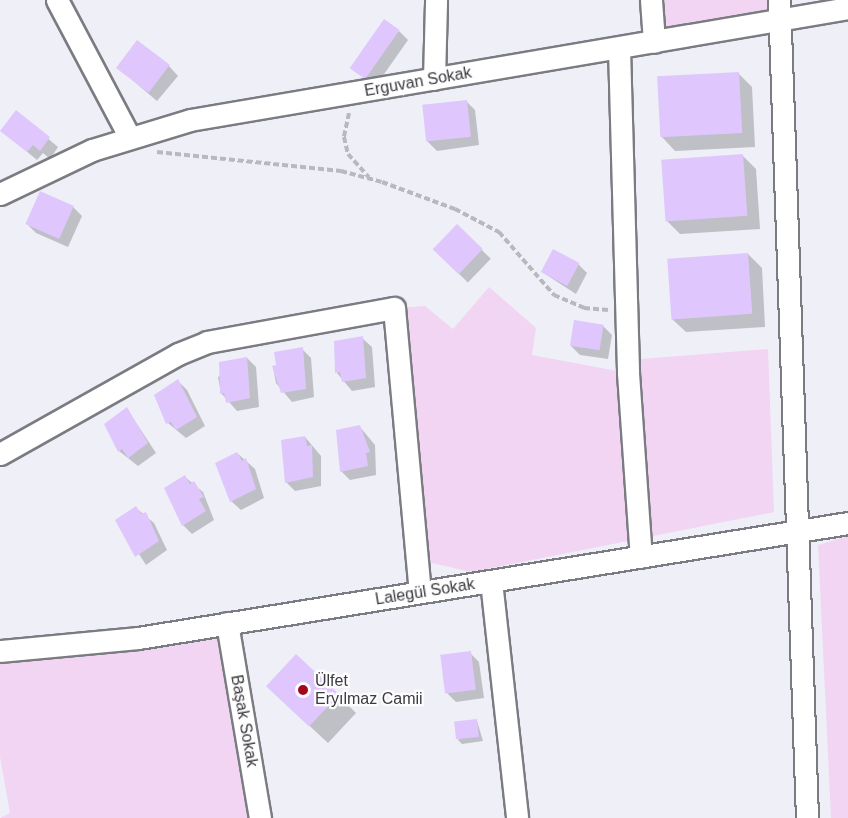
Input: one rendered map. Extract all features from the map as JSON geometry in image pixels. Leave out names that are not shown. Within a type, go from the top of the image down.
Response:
[{"type":"street","points":[[57,0],[129,136]]},
{"type":"street","points":[[434,79],[436,0]]},
{"type":"street","points":[[651,0],[654,42]]},
{"type":"street","name":"Erguvan Sokak","points":[[0,194],[129,136],[190,120],[654,42],[780,10],[848,8]]},
{"type":"street","points":[[780,10],[807,818]]},
{"type":"street","points":[[619,48],[627,312],[641,557]]},
{"type":"street","points":[[0,454],[178,354],[207,342],[394,308],[420,592]]},
{"type":"street","name":"Lalegül Sokak","points":[[0,651],[66,647],[227,623],[848,523]]},
{"type":"street","points":[[491,581],[518,818]]},
{"type":"street","name":"Başak Sokak","points":[[227,623],[261,818]]},
{"type":"path","points":[[366,91],[349,111],[344,137],[348,154],[372,179]]},
{"type":"path","points":[[129,136],[136,144],[160,153],[341,171],[372,179],[454,209],[499,232],[554,295],[584,308],[627,312]]},
{"type":"shaded area","points":[[651,0],[779,0],[780,20],[654,42]]},
{"type":"shaded area","points":[[489,287],[536,328],[532,355],[628,373],[628,360],[768,349],[774,512],[471,572],[428,562],[394,308],[425,306],[453,329]]},
{"type":"shaded area","points":[[848,536],[848,818],[831,818],[818,545]]},
{"type":"shaded area","points":[[227,623],[253,818],[0,818],[10,813],[0,757],[0,651]]},
{"type":"building","points":[[384,19],[400,30],[365,79],[350,68]]},
{"type":"building","points":[[137,40],[170,65],[149,93],[116,68]]},
{"type":"building","points":[[739,72],[742,133],[660,137],[657,76]]},
{"type":"building","points":[[467,100],[471,137],[426,142],[422,105]]},
{"type":"building","points":[[16,110],[50,137],[40,151],[33,145],[27,152],[0,131]]},
{"type":"building","points":[[743,154],[747,216],[666,222],[661,160]]},
{"type":"building","points":[[40,191],[74,206],[59,239],[25,224]]},
{"type":"building","points":[[457,224],[483,249],[459,274],[433,249]]},
{"type":"building","points":[[553,249],[579,263],[567,286],[541,272]]},
{"type":"building","points":[[748,253],[752,314],[671,320],[667,259]]},
{"type":"building","points":[[574,320],[604,325],[600,350],[570,346]]},
{"type":"building","points":[[363,336],[366,378],[342,382],[340,372],[335,373],[334,341]]},
{"type":"building","points":[[303,347],[306,389],[281,393],[272,366],[276,365],[274,352]]},
{"type":"building","points":[[247,357],[250,398],[226,403],[224,393],[220,394],[219,362]]},
{"type":"building","points":[[178,379],[197,417],[176,430],[171,422],[166,424],[154,395]]},
{"type":"building","points":[[127,407],[148,443],[128,458],[122,449],[118,452],[104,424]]},
{"type":"building","points":[[360,425],[370,452],[366,453],[368,466],[340,472],[336,430]]},
{"type":"building","points":[[305,436],[307,446],[312,445],[313,477],[285,483],[281,440]]},
{"type":"building","points":[[237,452],[242,461],[246,458],[256,489],[230,502],[215,463]]},
{"type":"building","points":[[185,475],[190,484],[194,481],[204,497],[199,499],[206,511],[182,526],[164,488]]},
{"type":"building","points":[[136,506],[141,514],[146,512],[159,541],[135,557],[115,520]]},
{"type":"building","points":[[471,651],[476,690],[445,693],[440,655]]},
{"type":"building","name":"Ülfet Eryılmaz Camii","points":[[296,654],[339,694],[309,726],[266,686]]},
{"type":"building","points":[[477,719],[479,737],[456,739],[454,721]]},
{"type":"place","name":"Ülfet Eryılmaz Camii","points":[[303,690]]}]
